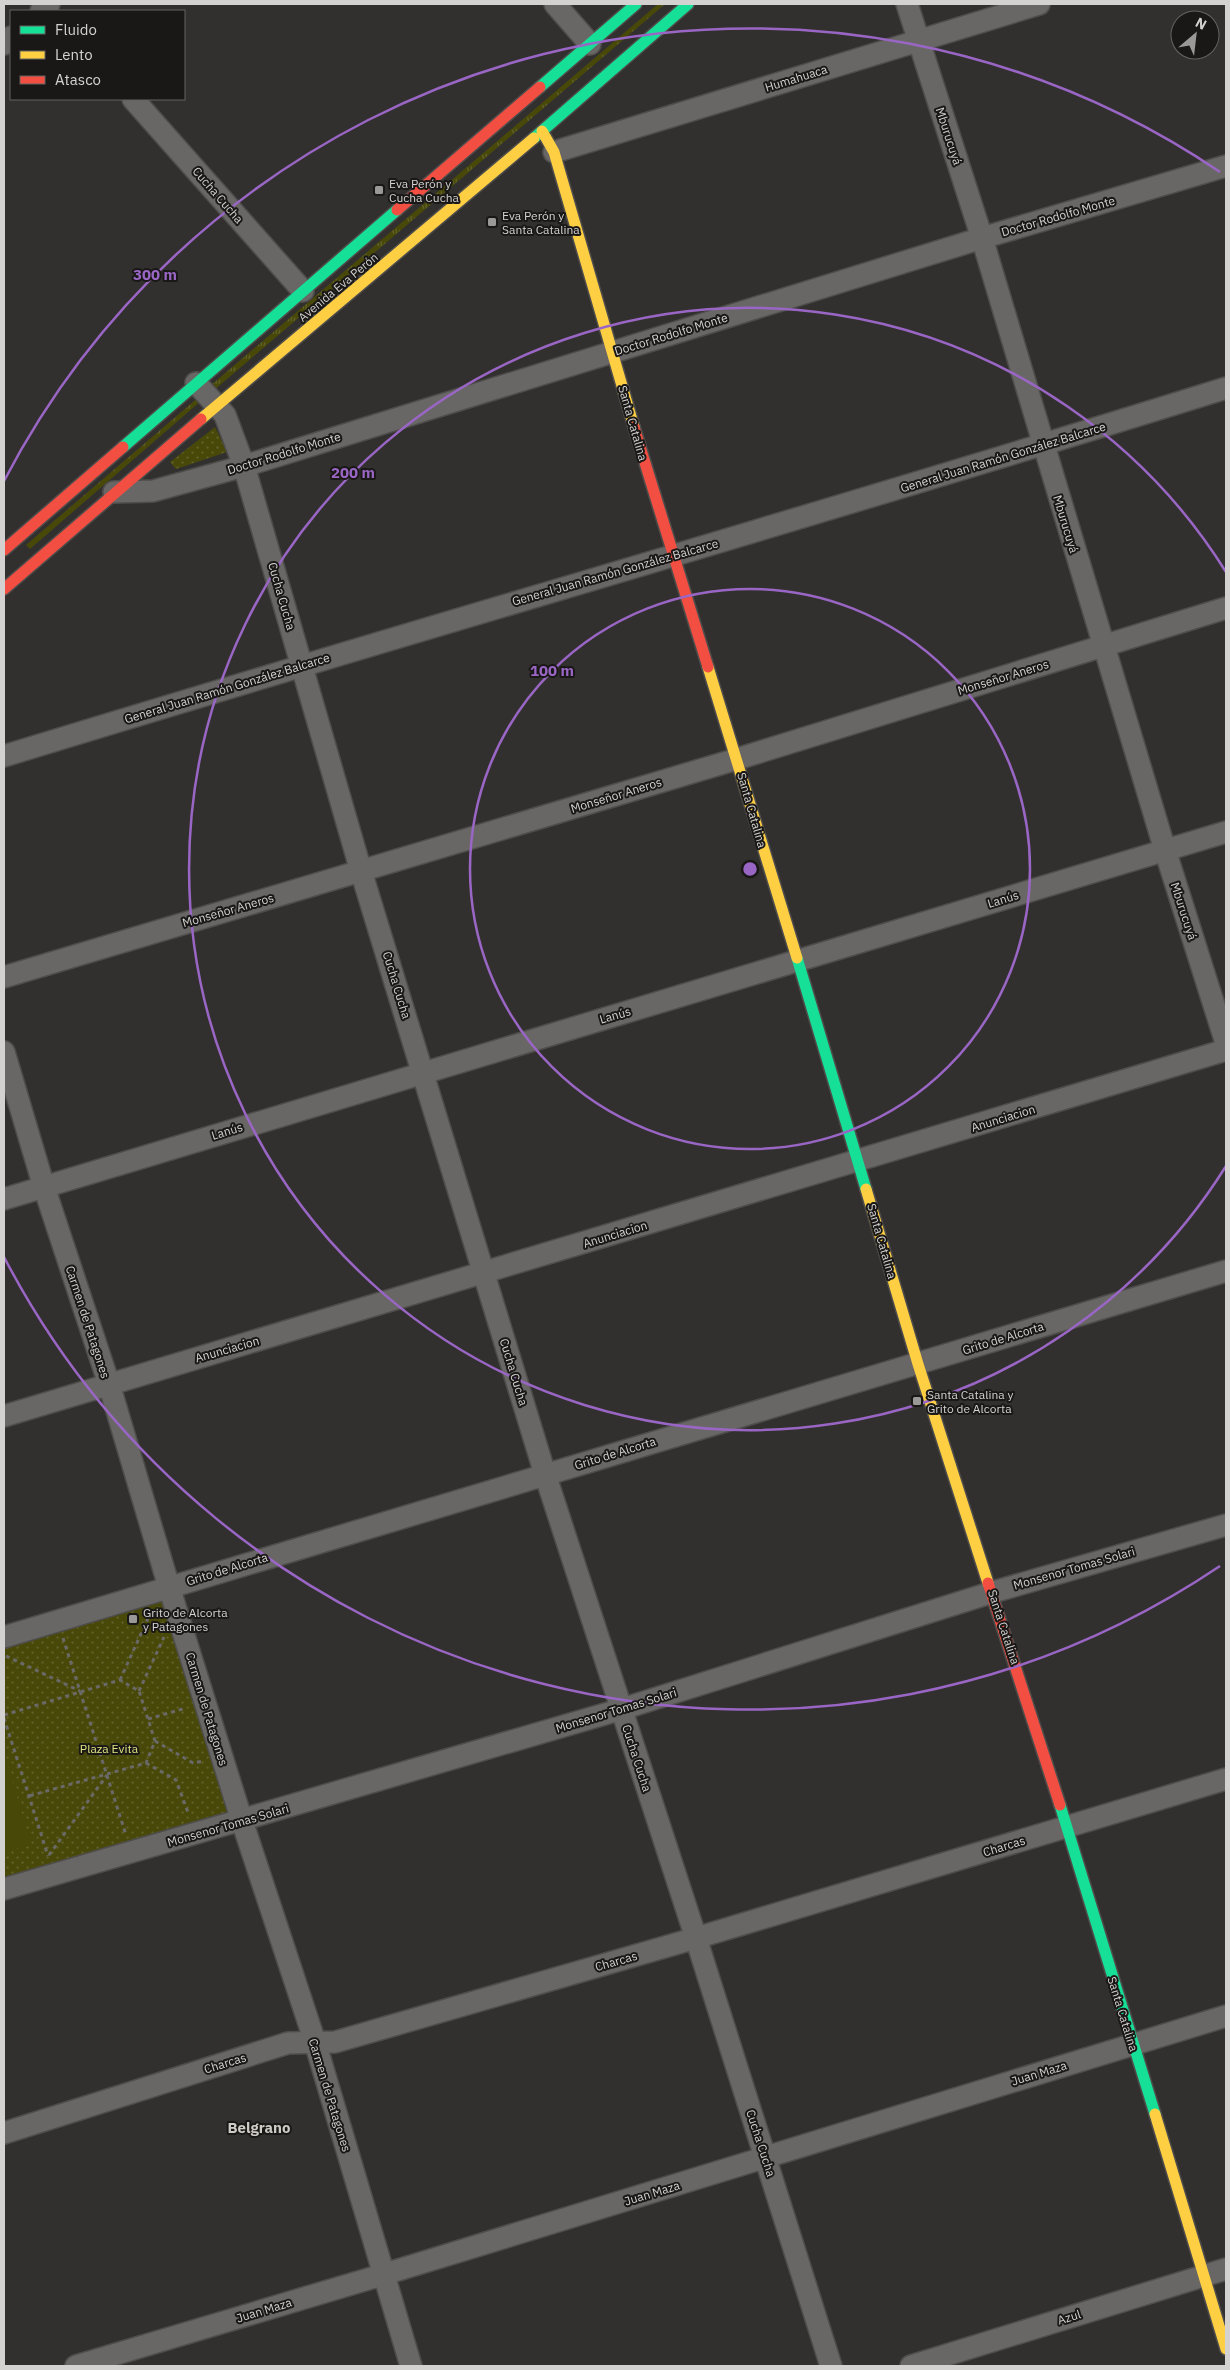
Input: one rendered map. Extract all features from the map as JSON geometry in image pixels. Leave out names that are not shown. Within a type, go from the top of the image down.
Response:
[{"type":"street","points":[[555,4],[590,44]]},
{"type":"street","name":"Avenida Eva Perón","points":[[6,542],[196,383],[636,4]]},
{"type":"street","name":"Avenida Eva Perón","points":[[4,589],[114,492],[542,131],[688,4]]},
{"type":"street","name":"Mburucuyá","points":[[907,4],[982,238],[1103,647],[1226,1043]]},
{"type":"street","name":"Humahuaca","points":[[554,152],[1039,4]]},
{"type":"street","name":"Cucha Cucha","points":[[134,100],[303,291]]},
{"type":"street","name":"Santa Catalina","points":[[542,131],[554,152],[672,555],[738,759],[796,962],[858,1161],[918,1364],[993,1592],[1067,1827],[1226,2349]]},
{"type":"street","name":"Doctor Rodolfo Monte","points":[[114,492],[153,491],[244,466],[982,238],[1226,166]]},
{"type":"street","name":"Cucha Cucha","points":[[196,383],[225,415],[244,466],[361,871],[424,1071],[545,1474],[696,1938],[830,2366]]},
{"type":"street","name":"General Juan Ramón González Balcarce","points":[[4,756],[301,665],[1043,446],[1226,388]]},
{"type":"street","points":[[6,542],[31,565]]},
{"type":"street","name":"Monseñor Aneros","points":[[4,977],[738,759],[1226,608]]},
{"type":"street","name":"Lanús","points":[[4,1199],[424,1071],[796,962],[1226,832]]},
{"type":"street","name":"Anunciacion","points":[[4,1416],[484,1274],[1226,1050]]},
{"type":"street","name":"Carmen de Patagones","points":[[4,1052],[44,1187],[109,1384],[165,1588],[176,1610],[242,1821],[315,2042],[411,2366]]},
{"type":"street","name":"Grito de Alcorta","points":[[4,1637],[1226,1270]]},
{"type":"street","name":"Monsenor Tomas Solari","points":[[4,1890],[622,1709],[993,1592],[1226,1525]]},
{"type":"street","name":"Charcas","points":[[4,2133],[288,2043],[335,2042],[696,1938],[1226,1779]]},
{"type":"street","name":"Juan Maza","points":[[76,2366],[385,2274],[1226,2016]]},
{"type":"street","name":"Azul","points":[[911,2366],[1226,2268]]},
{"type":"path","points":[[120,1680],[165,1588]]},
{"type":"path","points":[[146,1763],[155,1741],[140,1691],[176,1610]]},
{"type":"path","points":[[58,1621],[131,1852]]},
{"type":"path","points":[[4,1655],[80,1691]]},
{"type":"path","points":[[57,1875],[48,1856],[4,1716],[120,1680],[140,1691]]},
{"type":"path","points":[[148,1719],[205,1702]]},
{"type":"path","points":[[155,1741],[193,1763],[223,1758]]},
{"type":"path","points":[[29,1796],[146,1763],[176,1780],[196,1834]]},
{"type":"path","points":[[48,1856],[107,1774]]},
{"type":"green space","points":[[658,4],[665,4],[213,391],[210,386]]},
{"type":"green space","points":[[200,396],[202,400],[30,549],[26,545]]},
{"type":"green space","points":[[215,427],[227,452],[176,469],[170,462]]},
{"type":"green space","name":"Plaza Evita","points":[[169,1587],[242,1821],[4,1889],[4,1637]]},
{"type":"green space","points":[[4,1758],[6,1758],[31,1844],[4,1852]]},
{"type":"traffic: fast","points":[[540,87],[636,4]]},
{"type":"traffic: fast","points":[[534,138],[688,4]]},
{"type":"traffic: fast","points":[[123,447],[397,210]]},
{"type":"traffic: fast","points":[[797,958],[866,1189]]},
{"type":"traffic: fast","points":[[1060,1805],[1155,2114]]},
{"type":"traffic: slow","points":[[542,131],[554,152],[634,427]]},
{"type":"traffic: slow","points":[[201,419],[534,138]]},
{"type":"traffic: slow","points":[[708,667],[797,958]]},
{"type":"traffic: slow","points":[[866,1189],[918,1364],[988,1583]]},
{"type":"traffic: slow","points":[[1155,2114],[1226,2349]]},
{"type":"traffic: jam","points":[[397,210],[540,87]]},
{"type":"traffic: jam","points":[[4,589],[201,419]]},
{"type":"traffic: jam","points":[[634,427],[708,667]]},
{"type":"traffic: jam","points":[[4,550],[123,447]]},
{"type":"traffic: jam","points":[[988,1583],[1060,1805]]},
{"type":"place","name":"Eva Perón y Cucha Cucha","points":[[379,190]]},
{"type":"place","name":"Eva Perón y Santa Catalina","points":[[492,222]]},
{"type":"place","name":"Santa Catalina y Grito de Alcorta","points":[[917,1401]]},
{"type":"place","name":"Grito de Alcorta y Patagones","points":[[133,1619]]},
{"type":"district","name":"Belgrano","points":[[259,2127]]}]
